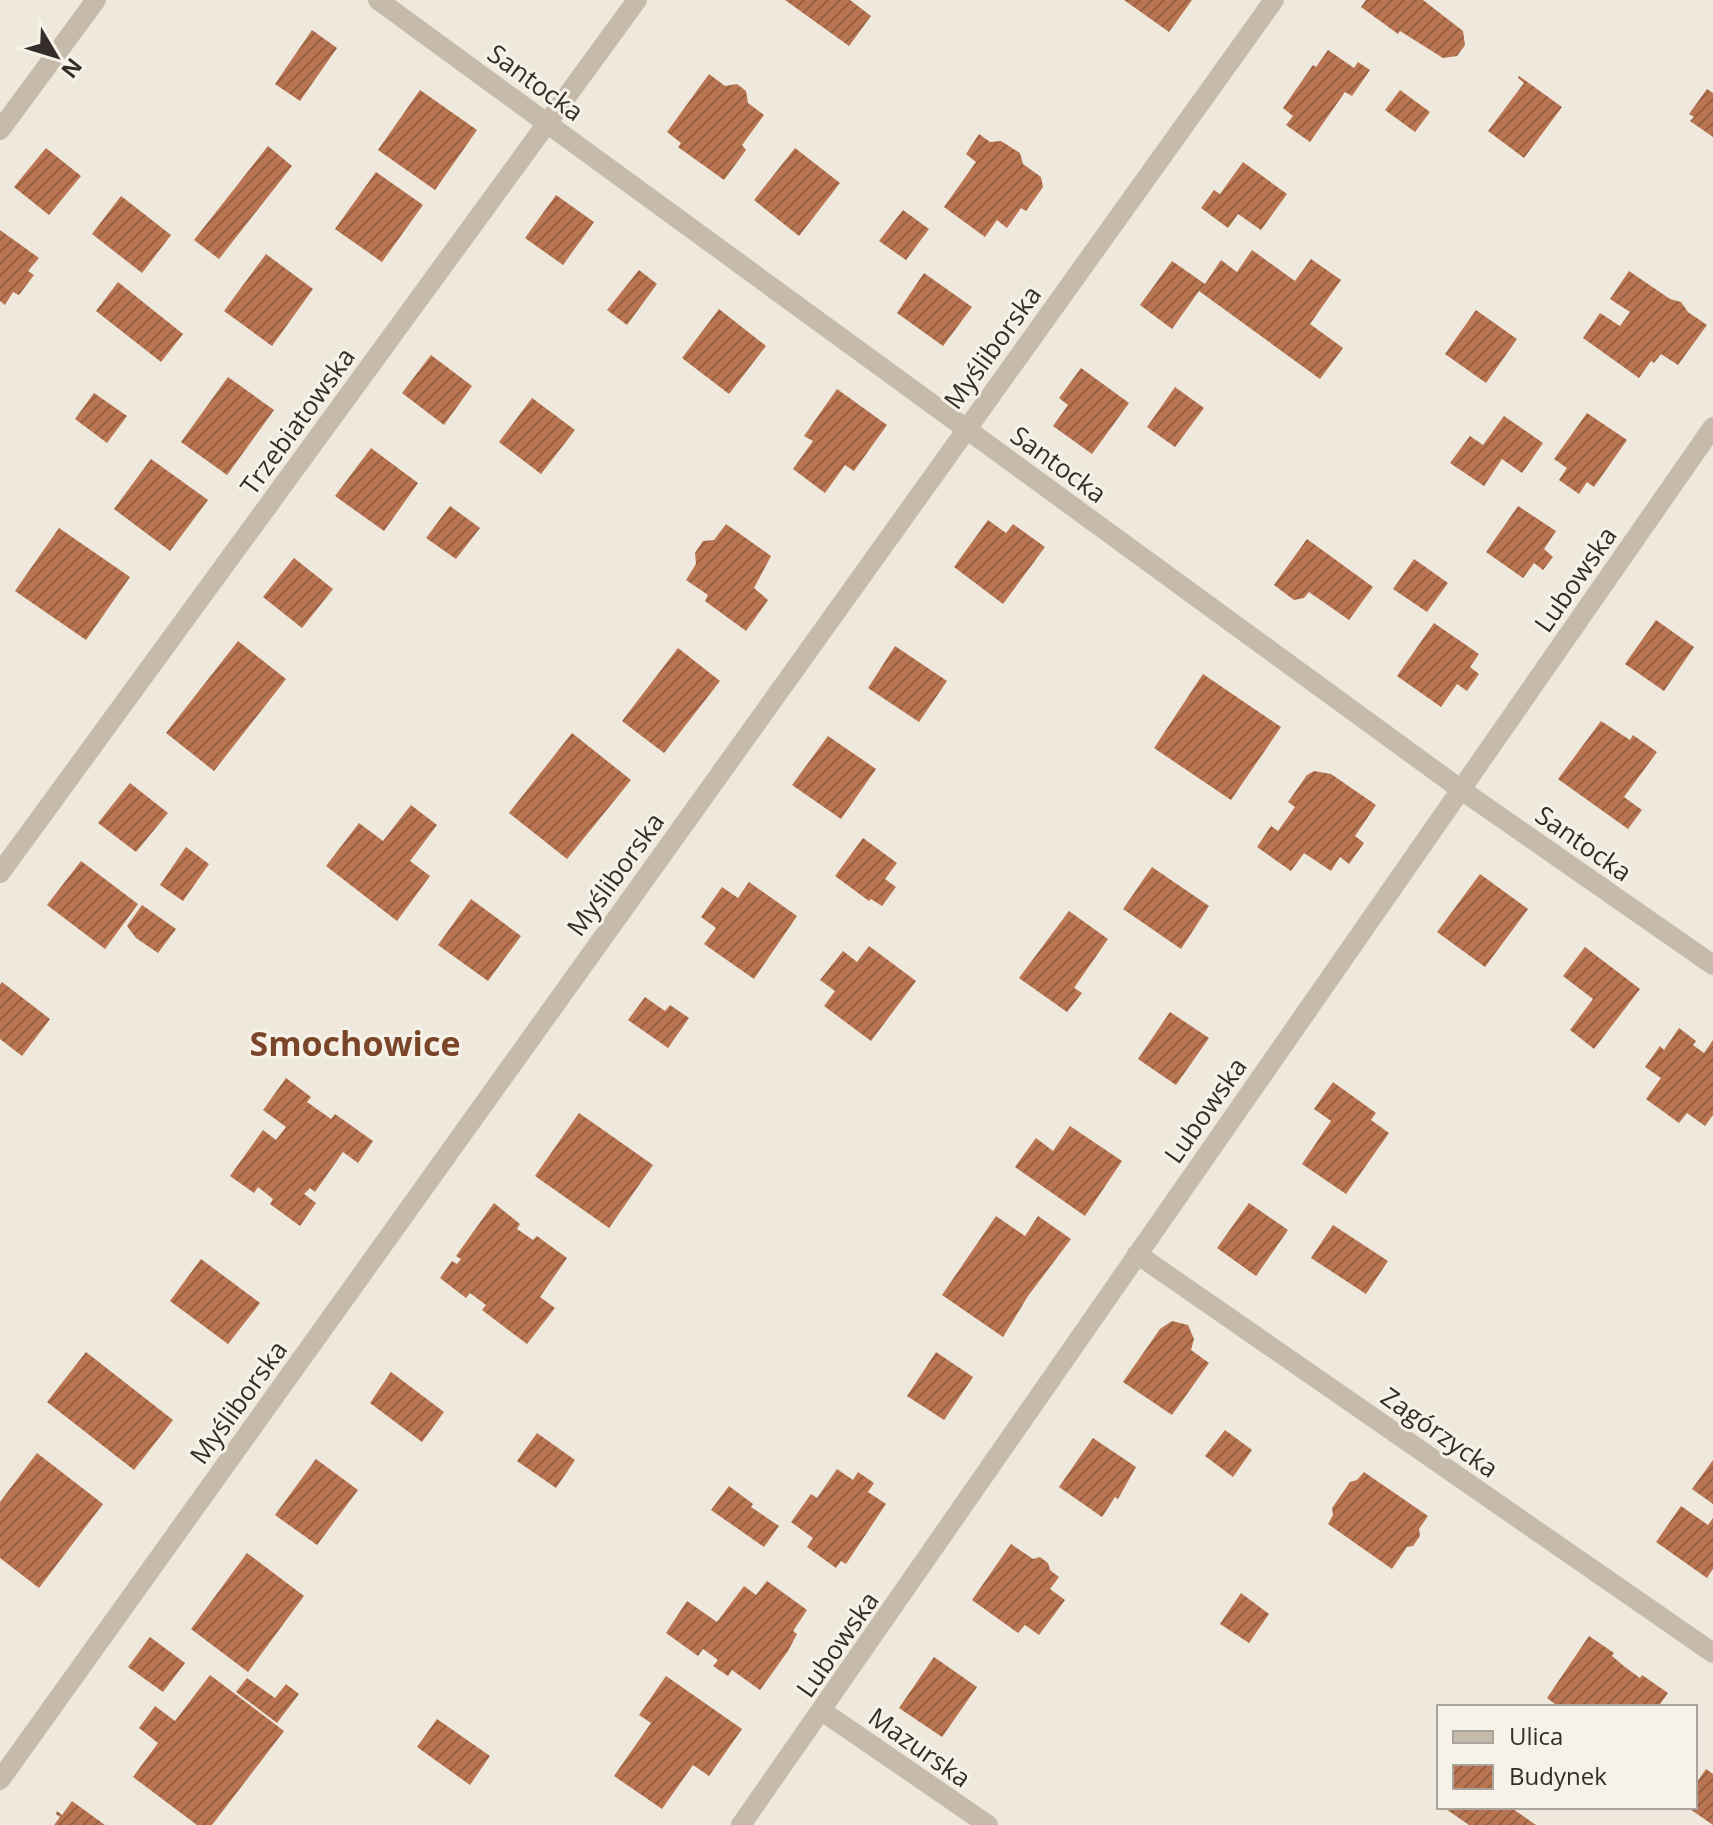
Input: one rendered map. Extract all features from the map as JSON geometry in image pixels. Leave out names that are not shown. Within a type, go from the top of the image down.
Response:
[{"type":"street","points":[[0,130],[96,0]]},
{"type":"street","name":"Santocka","points":[[378,0],[1460,789],[1713,965]]},
{"type":"street","name":"Trzebiatowska","points":[[0,873],[637,0]]},
{"type":"street","name":"Myśliborska","points":[[0,1780],[1274,0]]},
{"type":"street","name":"Lubowska","points":[[741,1825],[1713,427]]},
{"type":"street","name":"Zagórzycka","points":[[1137,1254],[1713,1653]]},
{"type":"street","name":"Mazurska","points":[[822,1711],[988,1825]]},
{"type":"building","points":[[785,0],[850,0],[871,16],[849,46]]},
{"type":"building","points":[[1124,0],[1192,0],[1169,32]]},
{"type":"building","points":[[1366,0],[1423,0],[1463,31],[1465,45],[1457,56],[1443,58],[1400,31],[1398,34],[1361,7]]},
{"type":"building","points":[[312,30],[337,48],[300,101],[275,84]]},
{"type":"building","points":[[1328,50],[1354,68],[1358,62],[1370,70],[1352,96],[1345,92],[1310,142],[1286,125],[1293,116],[1283,108],[1313,65],[1316,67]]},
{"type":"building","points":[[709,74],[725,86],[737,84],[746,91],[748,103],[764,115],[742,145],[746,150],[724,180],[678,147],[681,143],[667,132]]},
{"type":"building","points":[[1519,76],[1562,107],[1524,158],[1488,131],[1524,83]]},
{"type":"building","points":[[1707,89],[1713,93],[1713,137],[1690,121],[1694,117],[1689,114]]},
{"type":"building","points":[[420,90],[477,130],[435,190],[378,150]]},
{"type":"building","points":[[1400,90],[1430,112],[1415,132],[1385,110]]},
{"type":"building","points":[[979,134],[990,142],[1001,141],[1020,153],[1023,164],[1041,177],[1043,187],[1026,211],[1021,208],[1007,228],[997,220],[985,237],[944,207],[976,162],[966,154]]},
{"type":"building","points":[[268,146],[292,166],[219,259],[194,240]]},
{"type":"building","points":[[46,148],[81,176],[49,215],[14,187]]},
{"type":"building","points":[[795,148],[840,183],[799,236],[754,200]]},
{"type":"building","points":[[1243,162],[1287,194],[1261,230],[1238,214],[1228,228],[1201,208],[1214,190],[1220,194]]},
{"type":"building","points":[[376,172],[423,205],[382,262],[335,229]]},
{"type":"building","points":[[556,195],[594,222],[563,265],[525,238]]},
{"type":"building","points":[[121,196],[171,235],[142,273],[92,234]]},
{"type":"building","points":[[903,210],[929,229],[906,260],[879,241]]},
{"type":"building","points":[[0,230],[39,258],[28,271],[34,275],[19,295],[13,292],[5,305],[0,301]]},
{"type":"building","points":[[1252,250],[1295,281],[1311,259],[1341,280],[1310,324],[1343,348],[1320,379],[1199,291],[1172,329],[1140,305],[1172,261],[1205,284],[1221,260],[1237,272]]},
{"type":"building","points":[[266,254],[313,289],[272,346],[224,311]]},
{"type":"building","points":[[639,270],[657,284],[627,325],[607,310]]},
{"type":"building","points":[[1629,271],[1670,299],[1681,302],[1688,312],[1707,325],[1678,365],[1661,354],[1654,363],[1651,361],[1639,378],[1583,338],[1600,313],[1620,326],[1630,312],[1610,299]]},
{"type":"building","points":[[924,273],[972,307],[943,346],[897,313]]},
{"type":"building","points":[[118,282],[183,334],[161,362],[96,311]]},
{"type":"building","points":[[719,309],[766,346],[729,394],[682,358]]},
{"type":"building","points":[[1476,310],[1517,339],[1486,383],[1445,354]]},
{"type":"building","points":[[431,355],[472,386],[444,425],[402,393]]},
{"type":"building","points":[[1081,368],[1129,403],[1092,454],[1053,426],[1068,405],[1059,398]]},
{"type":"building","points":[[228,377],[274,410],[227,475],[181,442]]},
{"type":"building","points":[[1175,387],[1204,408],[1175,447],[1147,427]]},
{"type":"building","points":[[837,389],[887,425],[854,471],[845,465],[825,493],[793,469],[813,441],[804,436]]},
{"type":"building","points":[[94,393],[127,416],[107,443],[75,419]]},
{"type":"building","points":[[532,398],[575,430],[541,474],[499,442]]},
{"type":"building","points":[[1587,413],[1627,440],[1594,487],[1587,482],[1579,494],[1559,480],[1567,468],[1554,459]]},
{"type":"building","points":[[1504,416],[1543,443],[1522,473],[1502,459],[1484,486],[1450,463],[1470,436],[1483,445]]},
{"type":"building","points":[[371,448],[418,483],[384,531],[335,496]]},
{"type":"building","points":[[151,459],[208,500],[170,551],[114,509]]},
{"type":"building","points":[[450,506],[480,528],[456,559],[426,538]]},
{"type":"building","points":[[1518,506],[1556,531],[1544,549],[1553,557],[1543,570],[1534,563],[1523,578],[1486,552]]},
{"type":"building","points":[[988,520],[1006,533],[1013,524],[1045,547],[1003,604],[954,567]]},
{"type":"building","points":[[726,524],[771,556],[754,588],[768,600],[746,631],[705,601],[708,595],[686,580],[696,564],[695,553],[703,541],[714,540]]},
{"type":"building","points":[[59,528],[130,577],[86,640],[15,591]]},
{"type":"building","points":[[1307,539],[1373,587],[1349,620],[1309,592],[1304,598],[1294,600],[1274,585]]},
{"type":"building","points":[[294,558],[333,589],[302,628],[263,597]]},
{"type":"building","points":[[1414,559],[1448,583],[1427,612],[1393,589]]},
{"type":"building","points":[[1656,620],[1694,647],[1664,691],[1625,664]]},
{"type":"building","points":[[1434,623],[1479,654],[1470,667],[1479,674],[1467,691],[1457,684],[1441,707],[1397,676]]},
{"type":"building","points":[[238,641],[286,679],[214,771],[166,733]]},
{"type":"building","points":[[895,646],[947,681],[919,722],[868,688]]},
{"type":"building","points":[[678,648],[720,681],[664,753],[622,721]]},
{"type":"building","points":[[1203,674],[1281,727],[1231,800],[1154,748]]},
{"type":"building","points":[[1601,721],[1630,740],[1633,735],[1657,752],[1624,797],[1642,810],[1628,829],[1558,779]]},
{"type":"building","points":[[572,733],[631,780],[567,859],[509,813]]},
{"type":"building","points":[[828,736],[876,769],[841,819],[792,785]]},
{"type":"building","points":[[1314,771],[1331,774],[1376,805],[1355,836],[1364,843],[1349,864],[1340,857],[1331,871],[1304,853],[1291,871],[1257,847],[1271,826],[1278,831],[1295,807],[1288,802],[1307,775]]},
{"type":"building","points":[[130,783],[168,813],[136,852],[98,823]]},
{"type":"building","points":[[411,805],[437,825],[410,861],[430,876],[397,921],[326,866],[359,823],[383,841]]},
{"type":"building","points":[[863,838],[897,863],[885,879],[896,887],[882,906],[871,899],[869,901],[835,876]]},
{"type":"building","points":[[186,847],[209,864],[183,901],[160,885]]},
{"type":"building","points":[[81,861],[138,904],[105,949],[47,905]]},
{"type":"building","points":[[1152,867],[1209,906],[1181,949],[1123,909]]},
{"type":"building","points":[[1480,874],[1528,909],[1485,967],[1437,932]]},
{"type":"building","points":[[749,882],[797,916],[754,979],[704,944],[716,928],[701,917],[722,887],[738,898]]},
{"type":"building","points":[[471,899],[521,936],[488,981],[438,945]]},
{"type":"building","points":[[142,905],[176,929],[158,953],[136,938],[127,926]]},
{"type":"building","points":[[1069,911],[1108,939],[1074,988],[1082,993],[1067,1012],[1019,978]]},
{"type":"building","points":[[869,946],[916,981],[871,1041],[824,1006],[835,991],[820,980],[843,951],[857,962]]},
{"type":"building","points":[[1585,947],[1640,989],[1594,1049],[1570,1030],[1593,999],[1563,976]]},
{"type":"building","points":[[2,982],[50,1019],[22,1056],[0,1039]]},
{"type":"building","points":[[645,997],[665,1011],[670,1005],[689,1018],[668,1048],[628,1020]]},
{"type":"building","points":[[1170,1012],[1209,1038],[1176,1085],[1138,1059]]},
{"type":"building","points":[[1679,1028],[1696,1041],[1693,1045],[1704,1053],[1713,1040],[1713,1115],[1705,1126],[1687,1113],[1679,1123],[1646,1099],[1661,1078],[1645,1067],[1660,1046],[1664,1050]]},
{"type":"building","points":[[286,1078],[311,1097],[307,1102],[331,1119],[335,1114],[373,1141],[358,1163],[343,1152],[315,1192],[310,1188],[304,1194],[316,1203],[300,1226],[270,1204],[273,1199],[258,1187],[254,1193],[230,1176],[263,1130],[276,1140],[286,1127],[263,1110]]},
{"type":"building","points":[[1333,1082],[1376,1113],[1371,1120],[1389,1133],[1346,1194],[1302,1164],[1331,1121],[1314,1109]]},
{"type":"building","points":[[579,1113],[653,1165],[609,1228],[535,1176]]},
{"type":"building","points":[[1070,1126],[1122,1161],[1085,1216],[1015,1167],[1036,1138],[1053,1151]]},
{"type":"building","points":[[494,1203],[520,1224],[517,1229],[533,1240],[537,1236],[567,1258],[540,1297],[555,1308],[527,1344],[482,1310],[486,1305],[470,1293],[466,1298],[440,1278],[452,1261],[457,1264],[461,1259],[456,1256]]},
{"type":"building","points":[[1249,1203],[1288,1230],[1256,1276],[1217,1248]]},
{"type":"building","points":[[996,1216],[1025,1236],[1038,1216],[1071,1239],[1028,1296],[1003,1337],[942,1295]]},
{"type":"building","points":[[1333,1225],[1388,1261],[1366,1294],[1311,1258]]},
{"type":"building","points":[[201,1259],[260,1303],[228,1344],[170,1301]]},
{"type":"building","points":[[1172,1321],[1188,1325],[1194,1339],[1191,1350],[1209,1363],[1172,1415],[1123,1382],[1160,1329]]},
{"type":"building","points":[[86,1352],[173,1420],[134,1470],[47,1402]]},
{"type":"building","points":[[936,1352],[973,1377],[944,1420],[907,1396]]},
{"type":"building","points":[[391,1372],[444,1412],[422,1442],[370,1403]]},
{"type":"building","points":[[1225,1430],[1252,1450],[1233,1477],[1205,1456]]},
{"type":"building","points":[[537,1433],[575,1460],[556,1488],[517,1461]]},
{"type":"building","points":[[1093,1438],[1136,1467],[1118,1499],[1115,1497],[1102,1517],[1059,1487]]},
{"type":"building","points":[[37,1453],[103,1504],[39,1588],[0,1558],[0,1502]]},
{"type":"building","points":[[316,1459],[358,1490],[317,1545],[275,1515]]},
{"type":"building","points":[[1713,1460],[1713,1504],[1692,1489]]},
{"type":"building","points":[[837,1469],[853,1480],[858,1472],[874,1483],[868,1492],[886,1504],[846,1564],[841,1561],[836,1568],[807,1547],[813,1538],[791,1522],[811,1494],[817,1498]]},
{"type":"building","points":[[1364,1472],[1428,1516],[1419,1529],[1420,1536],[1413,1546],[1407,1547],[1392,1569],[1328,1524],[1333,1515],[1332,1508],[1350,1482],[1357,1480]]},
{"type":"building","points":[[729,1486],[753,1504],[751,1507],[779,1526],[764,1547],[711,1510]]},
{"type":"building","points":[[1681,1506],[1708,1525],[1713,1518],[1713,1569],[1707,1578],[1656,1542]]},
{"type":"building","points":[[1011,1544],[1033,1559],[1040,1557],[1059,1577],[1050,1589],[1065,1600],[1039,1635],[1025,1625],[1018,1633],[972,1600]]},
{"type":"building","points":[[247,1553],[304,1596],[248,1672],[191,1629]]},
{"type":"building","points":[[767,1581],[807,1610],[793,1631],[797,1634],[788,1651],[760,1690],[732,1670],[728,1676],[713,1666],[718,1660],[703,1649],[698,1656],[666,1633],[687,1601],[717,1622],[744,1586],[756,1595]]},
{"type":"building","points":[[1241,1593],[1269,1614],[1249,1643],[1220,1624]]},
{"type":"building","points":[[1589,1636],[1614,1653],[1612,1656],[1640,1678],[1642,1675],[1668,1693],[1659,1705],[1556,1705],[1547,1698]]},
{"type":"building","points":[[150,1637],[185,1663],[163,1692],[128,1667]]},
{"type":"building","points":[[934,1657],[977,1687],[942,1737],[899,1708]]},
{"type":"building","points":[[210,1675],[284,1731],[212,1825],[197,1825],[133,1777],[158,1743],[139,1728],[155,1706],[175,1721]]},
{"type":"building","points":[[666,1676],[742,1729],[709,1776],[693,1765],[662,1809],[614,1776],[651,1723],[639,1715]]},
{"type":"building","points":[[247,1678],[275,1698],[286,1684],[299,1694],[277,1723],[236,1692]]},
{"type":"building","points":[[437,1719],[490,1756],[470,1785],[417,1747]]},
{"type":"building","points":[[1706,1769],[1713,1774],[1713,1825],[1690,1809],[1697,1809],[1697,1782]]},
{"type":"building","points":[[72,1801],[105,1825],[54,1825],[60,1817],[57,1811],[62,1815]]},
{"type":"building","points":[[1446,1809],[1513,1809],[1536,1825],[1469,1825]]},
{"type":"district","name":"Smochowice","points":[[355,1043]]}]
